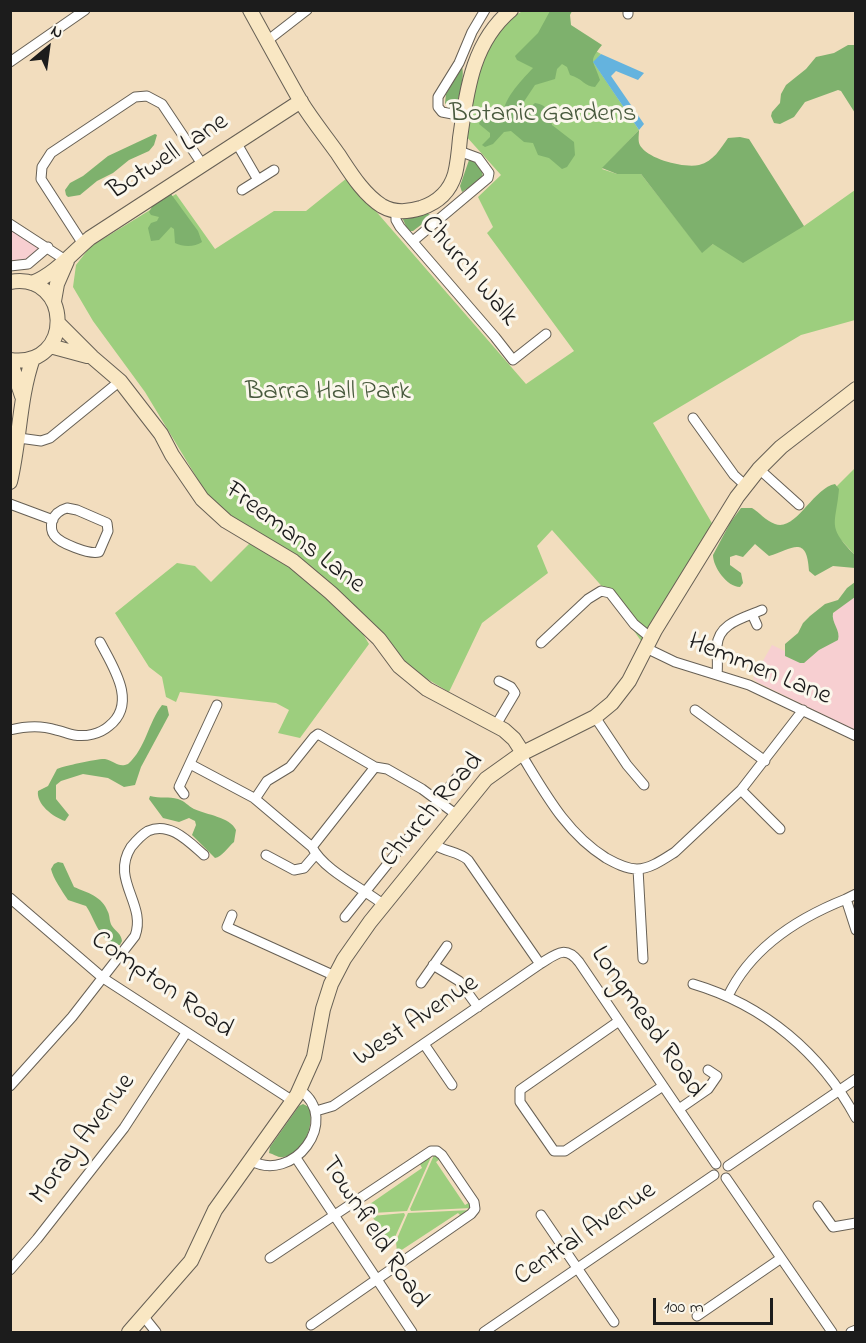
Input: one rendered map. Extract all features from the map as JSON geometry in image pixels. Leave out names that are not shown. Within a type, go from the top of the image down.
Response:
[{"type":"street","points":[[10,62],[85,10]]},
{"type":"street","points":[[250,10],[301,101],[353,176],[382,206],[396,211],[415,209],[440,198],[453,180],[469,81],[479,52],[492,29],[511,10]]},
{"type":"street","points":[[267,41],[307,10]]},
{"type":"street","points":[[463,116],[442,112],[438,107],[438,100],[485,10]]},
{"type":"street","points":[[83,244],[41,179],[45,160],[58,148],[135,97],[147,96],[162,104],[202,164]]},
{"type":"street","name":"Botwell Lane","points":[[32,283],[67,261],[83,244],[301,101]]},
{"type":"street","points":[[236,142],[258,180]]},
{"type":"street","points":[[412,241],[488,178],[489,173],[478,158],[459,151]]},
{"type":"street","points":[[242,190],[274,170]]},
{"type":"street","name":"Church Walk","points":[[396,211],[398,225],[513,360],[546,334]]},
{"type":"street","points":[[10,224],[67,261]]},
{"type":"street","points":[[10,266],[28,264],[48,247]]},
{"type":"street","name":"Botwell Lane","points":[[54,301],[55,290],[67,261]]},
{"type":"street","points":[[10,282],[32,283],[44,289],[54,301],[58,313],[57,334],[50,346],[33,358],[10,360],[22,396]]},
{"type":"street","name":"Freemans Lane","points":[[59,324],[120,381],[161,435],[202,499],[226,521],[293,561],[324,587],[379,639],[399,666],[427,689],[510,734],[522,753]]},
{"type":"street","name":"Freemans Lane","points":[[50,346],[92,357]]},
{"type":"street","points":[[10,482],[19,438],[22,396],[33,358]]},
{"type":"street","points":[[19,438],[41,441],[50,438],[120,381]]},
{"type":"street","name":"Church Road","points":[[129,1332],[195,1255],[215,1210],[297,1095],[314,1057],[322,1009],[335,976],[353,945],[486,779],[522,753],[595,717],[612,703],[624,688],[725,515],[759,469],[798,433],[855,389]]},
{"type":"street","points":[[693,418],[734,476],[746,486]]},
{"type":"street","points":[[759,469],[799,505]]},
{"type":"street","points":[[10,504],[53,520]]},
{"type":"street","points":[[74,509],[103,520],[109,528],[100,550],[93,553],[57,538],[52,530],[53,520],[60,510],[74,509]]},
{"type":"street","name":"Hemmen Lane","points":[[541,643],[588,599],[601,591],[606,591],[610,593],[649,643],[669,659],[748,685],[855,736]]},
{"type":"street","points":[[717,675],[717,646],[720,635],[728,625],[762,609]]},
{"type":"street","points":[[752,614],[757,625]]},
{"type":"street","points":[[10,730],[42,726],[81,735],[100,732],[112,723],[120,711],[122,693],[119,680],[100,642]]},
{"type":"street","points":[[496,725],[515,693],[511,687],[499,681]]},
{"type":"street","points":[[184,794],[179,787],[217,705]]},
{"type":"street","points":[[695,710],[765,760]]},
{"type":"street","points":[[522,753],[554,808],[573,832],[611,861],[638,869],[655,864],[675,852],[741,790],[803,710]]},
{"type":"street","points":[[595,717],[627,765],[644,785]]},
{"type":"street","points":[[255,799],[267,781],[290,767],[318,734],[375,767],[387,769],[457,815]]},
{"type":"street","points":[[190,764],[255,799],[346,879],[366,890],[384,905]]},
{"type":"street","points":[[266,855],[294,870],[304,868],[375,767]]},
{"type":"street","points":[[345,917],[459,775]]},
{"type":"street","points":[[741,790],[780,829]]},
{"type":"street","points":[[10,1086],[58,1034],[133,939],[137,929],[136,910],[123,870],[126,858],[136,841],[152,830],[168,830],[183,837],[204,855]]},
{"type":"street","points":[[434,844],[468,860],[540,964]]},
{"type":"street","points":[[638,869],[643,959]]},
{"type":"street","points":[[728,996],[745,969],[768,944],[798,922],[851,896],[855,930]]},
{"type":"street","name":"Compton Road","points":[[10,898],[104,978],[186,1033],[297,1095]]},
{"type":"street","points":[[232,915],[227,927],[335,976]]},
{"type":"street","points":[[421,983],[447,946]]},
{"type":"street","name":"Longmead Road","points":[[540,964],[562,952],[573,955],[716,1164]]},
{"type":"street","name":"West Avenue","points":[[316,1111],[333,1106],[540,964]]},
{"type":"street","points":[[434,965],[459,981],[478,1007]]},
{"type":"street","points":[[693,984],[728,996],[782,1028],[812,1058],[838,1091],[855,1118]]},
{"type":"street","points":[[619,1021],[520,1090],[520,1102],[547,1143],[554,1151],[565,1151],[663,1086]]},
{"type":"street","name":"Moray Avenue","points":[[10,1270],[38,1239],[124,1128],[186,1033]]},
{"type":"street","points":[[424,1044],[453,1085]]},
{"type":"street","points":[[679,1110],[713,1083],[717,1076],[708,1070]]},
{"type":"street","points":[[728,1166],[855,1079]]},
{"type":"street","points":[[250,1160],[268,1166],[277,1165],[296,1158],[305,1149],[313,1134],[316,1111],[312,1099],[297,1095]]},
{"type":"street","points":[[270,1258],[434,1150],[442,1155],[474,1202],[475,1210],[471,1214],[311,1325]]},
{"type":"street","name":"Townfield Road","points":[[296,1158],[411,1332]]},
{"type":"street","points":[[722,1162],[728,1166],[729,1173],[726,1178],[719,1179],[714,1175],[712,1171],[716,1164],[722,1162]]},
{"type":"street","name":"Central Avenue","points":[[484,1332],[714,1175]]},
{"type":"street","points":[[726,1178],[832,1332]]},
{"type":"street","points":[[818,1206],[833,1227],[855,1224]]},
{"type":"street","points":[[541,1215],[614,1322]]},
{"type":"street","points":[[697,1316],[780,1259]]},
{"type":"street","points":[[144,1317],[156,1332]]},
{"type":"street","points":[[851,1332],[855,1330]]},
{"type":"shaded area","points":[[18,231],[42,247],[28,261],[11,261],[11,232]]},
{"type":"shaded area","points":[[855,592],[855,730],[753,678],[772,645],[791,654]]},
{"type":"green space","points":[[523,11],[560,11],[578,41],[601,54],[594,63],[639,130],[602,169],[617,174],[641,174],[702,252],[713,244],[804,226],[855,190],[855,320],[801,335],[653,423],[716,530],[646,648],[606,591],[552,530],[537,546],[548,573],[482,623],[449,692],[402,664],[373,629],[242,526],[206,493],[145,392],[93,321],[73,287],[76,265],[90,247],[176,194],[215,249],[274,211],[306,211],[347,178],[526,384],[574,351],[487,233],[493,227],[478,197],[501,175],[465,135],[471,90],[495,32],[513,16]]},
{"type":"green space","name":"Botanic Gardens","points":[[550,11],[572,11],[571,25],[602,45],[593,58],[600,80],[595,87],[570,75],[567,67],[562,64],[557,69],[555,79],[535,85],[523,103],[528,109],[535,103],[546,108],[552,125],[574,142],[575,155],[567,167],[562,169],[549,158],[538,155],[533,143],[524,142],[511,131],[504,132],[493,144],[485,147],[482,145],[490,137],[490,133],[479,124],[486,113],[502,119],[509,98],[517,85],[533,68],[517,60],[515,56],[538,33]]},
{"type":"green space","points":[[848,45],[855,45],[855,113],[841,91],[838,90],[805,102],[794,117],[780,124],[774,123],[772,112],[780,103],[781,94],[786,85],[806,69],[816,57],[834,53]]},
{"type":"green space","points":[[462,67],[462,82],[458,100],[454,109],[449,108],[445,103],[446,94]]},
{"type":"green space","points":[[639,130],[639,144],[653,156],[669,162],[693,166],[709,161],[728,138],[749,139],[804,226],[743,263],[713,244],[702,253],[641,174],[617,174],[602,168]]},
{"type":"green space","points":[[157,135],[154,145],[149,151],[129,160],[80,195],[68,197],[66,195],[65,190],[70,183],[83,176],[108,156]]},
{"type":"green space","points":[[469,160],[480,167],[482,179],[462,192],[460,186]]},
{"type":"green space","points":[[171,194],[198,231],[202,242],[189,246],[175,243],[174,229],[171,227],[159,240],[151,241],[148,228],[159,217],[149,212],[153,205]]},
{"type":"green space","points":[[427,213],[430,218],[413,231],[408,231],[402,217]]},
{"type":"green space","points":[[855,468],[855,555],[813,510]]},
{"type":"green space","points":[[835,484],[839,489],[835,518],[836,531],[855,555],[855,568],[833,566],[815,576],[809,571],[808,559],[801,548],[791,548],[769,556],[755,544],[743,557],[736,555],[730,557],[730,565],[741,573],[743,583],[740,587],[730,584],[722,576],[715,565],[713,555],[741,508],[752,508],[772,523],[783,525],[797,516],[819,493]]},
{"type":"green space","points":[[250,543],[300,574],[332,599],[359,628],[369,644],[300,738],[278,733],[289,710],[276,703],[180,692],[176,702],[166,697],[162,677],[149,667],[115,613],[177,563],[195,566],[211,582]]},
{"type":"green space","points":[[855,582],[855,597],[833,613],[838,640],[819,650],[804,663],[785,656],[785,644],[798,633],[803,623],[825,604],[838,600]]},
{"type":"green space","points":[[162,705],[167,706],[169,715],[141,767],[135,785],[124,787],[108,778],[83,774],[61,781],[56,785],[56,799],[69,815],[65,821],[42,805],[38,791],[48,786],[57,769],[102,759],[119,765],[128,764],[139,751]]},
{"type":"green space","points":[[150,796],[178,799],[194,809],[229,822],[236,830],[234,842],[223,854],[215,858],[192,835],[196,825],[195,821],[189,818],[179,822],[163,818],[149,799]]},
{"type":"green space","points":[[58,862],[63,863],[74,887],[102,902],[112,926],[121,936],[120,945],[113,944],[103,937],[86,906],[68,900],[51,869]]},
{"type":"green space","points":[[303,1104],[309,1107],[310,1122],[302,1145],[290,1155],[283,1157],[269,1153],[270,1147],[299,1106]]},
{"type":"green space","points":[[432,1155],[407,1211],[372,1213],[367,1206],[422,1168],[419,1162]]},
{"type":"green space","points":[[434,1155],[440,1159],[436,1162],[465,1205],[470,1202],[471,1208],[411,1211]]},
{"type":"green space","points":[[471,1210],[462,1217],[458,1213],[397,1253],[396,1241],[408,1213]]},
{"type":"green space","points":[[404,1213],[405,1215],[391,1246],[372,1216]]},
{"type":"water","points":[[601,54],[644,73],[638,80],[616,71],[611,76],[644,124],[639,130],[593,62]]},
{"type":"park label","name":"Barra Hall Park","points":[[328,394]]}]
